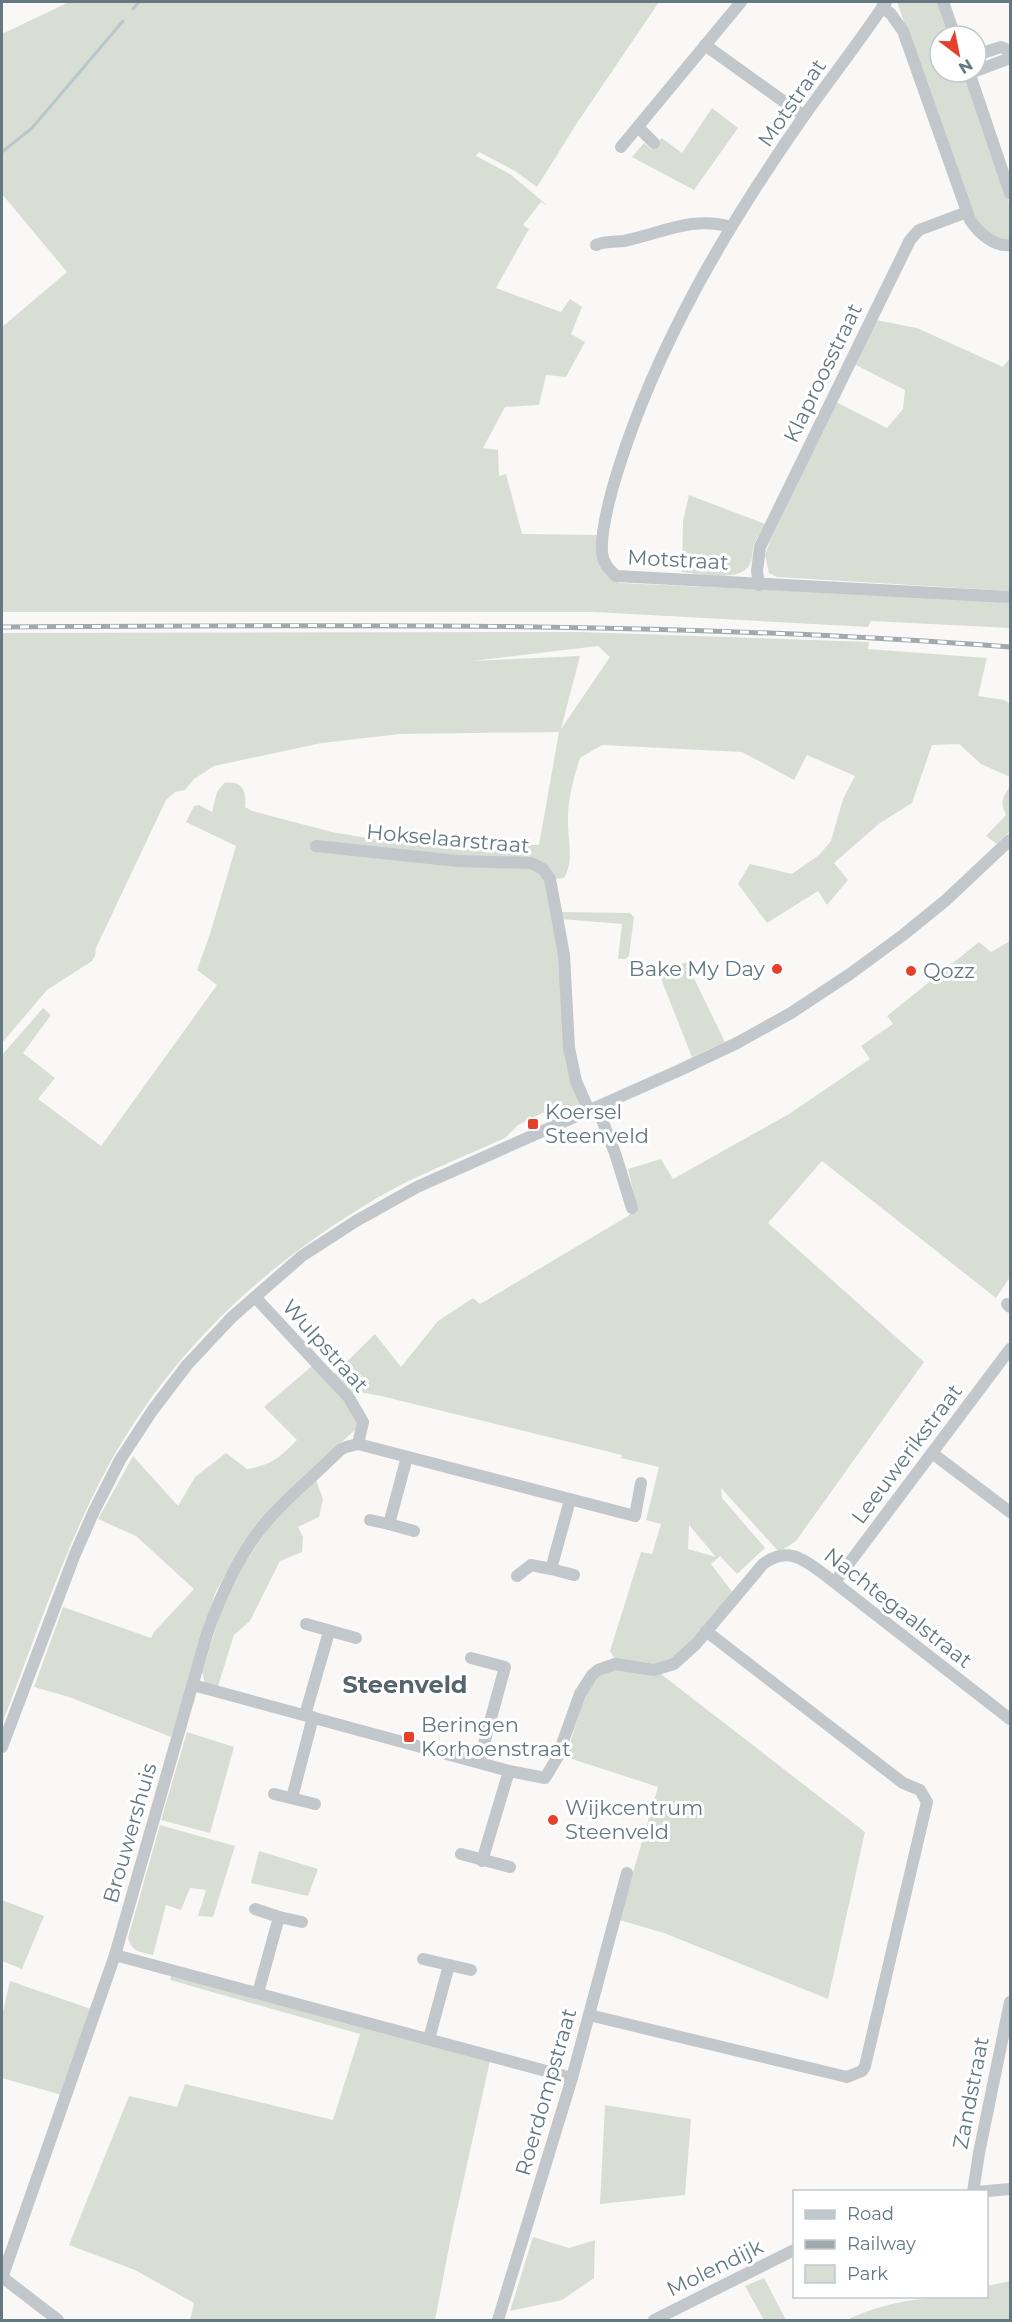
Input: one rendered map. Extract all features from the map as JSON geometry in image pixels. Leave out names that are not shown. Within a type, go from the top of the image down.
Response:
[{"type":"street","points":[[621,147],[741,2]]},
{"type":"street","points":[[943,2],[951,24]]},
{"type":"street","points":[[884,4],[903,31],[974,226],[981,234],[1001,246],[1011,245]]},
{"type":"street","name":"Motstraat","points":[[884,4],[804,116],[731,227],[682,313],[635,424],[609,502],[603,557],[609,570],[616,576],[1011,597]]},
{"type":"street","points":[[705,45],[804,116]]},
{"type":"street","points":[[988,51],[1001,47],[1011,51]]},
{"type":"street","points":[[988,66],[1011,58]]},
{"type":"street","points":[[976,84],[1011,193]]},
{"type":"street","points":[[638,127],[654,143]]},
{"type":"street","name":"Klaproosstraat","points":[[759,585],[757,571],[760,547],[910,240],[919,230],[967,212]]},
{"type":"street","points":[[596,245],[603,242],[624,241],[669,228],[701,223],[716,222],[731,227]]},
{"type":"street","points":[[2,1747],[75,1554],[120,1460],[187,1365],[255,1297],[302,1256],[382,1205],[417,1187],[727,1048],[791,1013],[850,974],[945,902],[1011,840]]},
{"type":"street","name":"Hokselaarstraat","points":[[315,846],[458,861],[531,863],[543,869],[550,879],[564,955],[569,1048],[576,1081],[615,1153],[632,1208]]},
{"type":"street","name":"Wulpstraat","points":[[255,1297],[349,1398],[363,1422],[358,1444]]},
{"type":"street","name":"Leeuwerikstraat","points":[[835,1582],[1011,1349]]},
{"type":"street","points":[[358,1444],[634,1516],[641,1483]]},
{"type":"street","name":"Brouwershuis","points":[[2,2278],[115,1955],[207,1634],[222,1591],[267,1521],[340,1450],[358,1444]]},
{"type":"street","points":[[932,1453],[1011,1512]]},
{"type":"street","points":[[389,1524],[407,1457]]},
{"type":"street","points":[[551,1569],[570,1500]]},
{"type":"street","points":[[370,1520],[414,1531]]},
{"type":"street","name":"Nachtegaalstraat","points":[[509,1771],[545,1778],[557,1758],[580,1694],[592,1675],[598,1670],[615,1664],[654,1670],[674,1664],[706,1632],[755,1572],[771,1558],[781,1555],[798,1557],[835,1582],[1011,1719]]},
{"type":"street","points":[[517,1576],[531,1565],[574,1575]]},
{"type":"street","points":[[306,1624],[356,1638]]},
{"type":"street","points":[[292,1798],[330,1632]]},
{"type":"street","points":[[589,2015],[847,2077],[862,2071],[865,2066],[927,1802],[920,1790],[903,1783],[706,1632]]},
{"type":"street","points":[[471,1658],[505,1667],[479,1762]]},
{"type":"street","points":[[193,1684],[509,1771],[482,1861]]},
{"type":"street","points":[[274,1794],[315,1804]]},
{"type":"street","points":[[461,1854],[510,1867]]},
{"type":"street","name":"Roerdompstraat","points":[[498,2320],[572,2078],[627,1873]]},
{"type":"street","points":[[255,1909],[302,1922]]},
{"type":"street","points":[[258,1993],[279,1917]]},
{"type":"street","points":[[115,1955],[572,2078]]},
{"type":"street","points":[[423,1959],[471,1970]]},
{"type":"street","points":[[429,2039],[448,1965]]},
{"type":"street","name":"Zandstraat","points":[[975,2190],[981,2142],[1011,2002]]},
{"type":"street","points":[[988,2191],[1011,2189]]},
{"type":"street","name":"Molendijk","points":[[654,2320],[793,2251]]},
{"type":"street","points":[[2,2278],[58,2320]]},
{"type":"green space","points":[[69,2],[659,2],[577,123],[537,187],[515,171],[479,152],[476,156],[510,174],[548,206],[541,202],[523,225],[529,229],[496,288],[561,312],[570,299],[582,307],[571,334],[585,342],[566,377],[546,375],[539,405],[505,407],[483,448],[498,450],[499,476],[506,474],[522,534],[599,535],[604,569],[608,575],[620,583],[1010,601],[1010,628],[871,621],[868,627],[594,612],[2,612],[2,327],[67,272],[2,194],[2,34]]},
{"type":"green space","points":[[897,2],[938,2],[946,24],[928,24],[928,84],[967,84],[1010,205],[1010,240],[994,239],[973,216]]},
{"type":"green space","points":[[712,108],[738,128],[694,190],[632,157],[644,143],[651,149],[662,138],[682,153]]},
{"type":"green space","points":[[876,320],[917,328],[1003,367],[1010,358],[1010,591],[777,577],[769,573],[765,555],[770,541],[836,402],[887,428],[903,409],[905,390],[854,364]]},
{"type":"green space","points":[[689,495],[765,524],[753,547],[751,562],[745,570],[738,574],[719,576],[682,572],[683,521]]},
{"type":"green space","points":[[580,632],[869,642],[868,649],[987,658],[978,696],[1004,700],[1010,704],[1010,777],[981,764],[959,744],[932,745],[912,803],[880,823],[834,863],[848,880],[827,905],[818,891],[767,923],[738,884],[750,864],[792,874],[819,855],[831,841],[843,799],[855,776],[807,755],[794,780],[742,752],[602,745],[580,758],[569,803],[570,856],[564,878],[555,879],[530,867],[540,873],[546,881],[561,957],[562,1026],[566,1064],[580,1106],[555,1108],[536,1116],[518,1125],[505,1138],[407,1182],[348,1216],[305,1245],[265,1277],[191,1348],[129,1430],[103,1476],[61,1567],[2,1724],[2,1055],[43,1008],[51,1015],[23,1053],[55,1078],[38,1099],[101,1146],[217,985],[197,970],[236,846],[186,822],[194,806],[199,805],[212,812],[217,792],[224,783],[235,783],[244,792],[245,807],[252,811],[332,832],[373,839],[539,845],[559,732],[400,734],[322,743],[214,766],[194,779],[185,790],[175,792],[166,800],[92,961],[47,990],[2,1043],[2,633]],"holes":[[[598,646],[610,657],[561,729],[580,656],[472,661]]]},
{"type":"green space","points":[[1010,786],[1010,831],[997,844],[986,836],[1006,815],[1003,800]]},
{"type":"green space","points":[[560,912],[630,913],[634,917],[629,956],[625,959],[618,959],[622,924],[561,919]]},
{"type":"green space","points":[[1010,941],[1010,1277],[996,1298],[822,1161],[768,1223],[924,1362],[796,1541],[779,1552],[721,1488],[722,1498],[765,1548],[737,1574],[720,1556],[711,1564],[733,1593],[676,1658],[656,1666],[616,1661],[610,1651],[641,1552],[652,1554],[661,1524],[646,1520],[659,1467],[621,1458],[622,1455],[381,1396],[360,1392],[350,1394],[332,1376],[375,1334],[401,1367],[438,1321],[473,1298],[480,1304],[628,1216],[637,1208],[628,1169],[661,1159],[673,1179],[789,1114],[870,1059],[861,1046],[893,1024],[887,1016],[979,942],[991,952]],"holes":[[[689,1525],[716,1557],[688,1549]]]},
{"type":"green space","points":[[686,962],[725,1042],[692,1057],[660,976]]},
{"type":"green space","points":[[312,1366],[353,1411],[357,1420],[355,1430],[313,1468],[238,1553],[216,1591],[171,1737],[69,1697],[34,1687],[63,1607],[151,1638],[194,1589],[136,1536],[98,1519],[133,1456],[178,1506],[195,1477],[226,1453],[247,1469],[269,1463],[297,1440],[264,1407]]},
{"type":"green space","points":[[316,1480],[323,1499],[319,1517],[298,1527],[303,1537],[302,1552],[280,1561],[250,1621],[234,1635],[218,1686],[205,1683],[202,1672],[223,1605],[246,1561],[272,1523]]},
{"type":"green space","points":[[619,1669],[661,1674],[865,1832],[828,1999],[664,1933],[619,1920],[658,1787],[566,1757],[586,1690],[600,1675]]},
{"type":"green space","points":[[187,1732],[234,1747],[210,1833],[161,1820]]},
{"type":"green space","points":[[160,1825],[235,1846],[213,1917],[198,1916],[206,1890],[190,1888],[181,1910],[166,1905],[153,1955],[134,1949],[128,1938]]},
{"type":"green space","points":[[259,1851],[318,1869],[308,1896],[251,1883]]},
{"type":"green space","points":[[2,1900],[44,1916],[22,1969],[2,1961]]},
{"type":"green space","points":[[172,1974],[490,2061],[435,2320],[190,2320],[194,2303],[135,2270],[69,2245],[129,2096],[177,2107],[185,2084],[333,2120],[360,2034],[170,1980]]},
{"type":"green space","points":[[10,1981],[91,2009],[62,2095],[2,2078],[2,2016]]},
{"type":"green space","points":[[605,2105],[691,2119],[685,2195],[600,2204]]},
{"type":"green space","points":[[533,2237],[569,2248],[595,2240],[594,2278],[562,2300],[510,2311]]},
{"type":"green space","points":[[764,2278],[786,2320],[764,2320],[745,2286]]},
{"type":"green space","points":[[1010,2281],[1010,2320],[847,2320],[881,2307],[915,2300],[988,2298],[988,2286]]},
{"type":"waterway","points":[[133,9],[139,2]]},
{"type":"waterway","points":[[2,152],[32,128],[123,21]]},
{"type":"railway","points":[[2,627],[506,626],[758,633],[1010,647]]},
{"type":"place","name":"Bake My Day","points":[[777,969]]},
{"type":"place","name":"Qozz","points":[[911,971]]},
{"type":"place","name":"Koersel Steenveld","points":[[533,1124]]},
{"type":"place","name":"Beringen Korhoenstraat","points":[[409,1737]]},
{"type":"place","name":"Wijkcentrum Steenveld","points":[[553,1820]]},
{"type":"district","name":"Steenveld","points":[[405,1685]]}]
